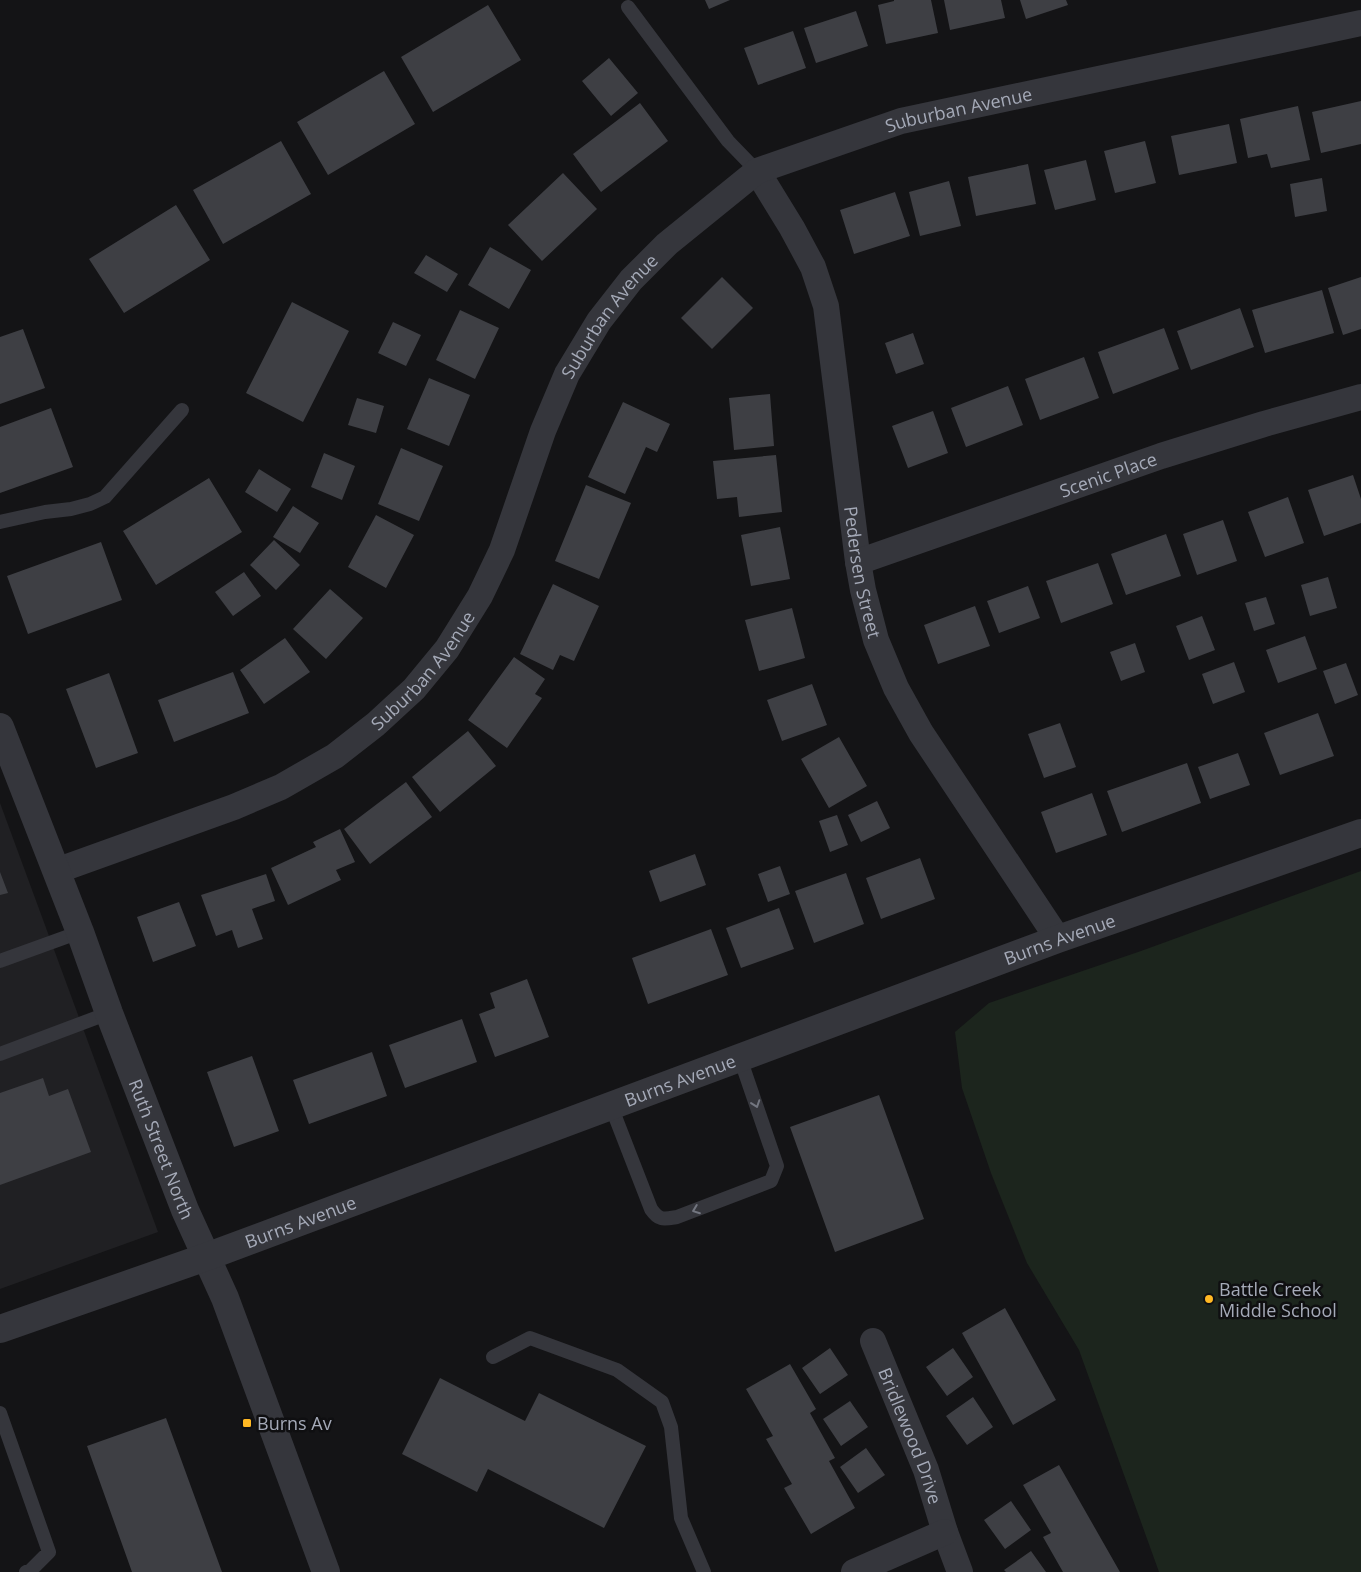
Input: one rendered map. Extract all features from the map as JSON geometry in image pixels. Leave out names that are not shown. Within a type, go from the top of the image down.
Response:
[{"type":"street","name":"Suburban Avenue","points":[[56,872],[234,807],[281,787],[335,756],[376,724],[414,689],[447,649],[480,596],[502,550],[543,431],[567,374],[599,321],[631,280],[667,244],[756,171],[901,121],[1361,23]]},
{"type":"street","name":"Pedersen Street","points":[[756,171],[792,228],[813,267],[826,306],[858,562],[876,640],[896,688],[921,733],[1058,939]]},
{"type":"street","name":"Scenic Place","points":[[858,562],[1161,456],[1264,424],[1361,398]]},
{"type":"street","name":"Ruth Street North","points":[[0,727],[185,1210],[225,1298],[326,1572]]},
{"type":"street","name":"Burns Avenue","points":[[0,1329],[206,1258],[1058,939],[1361,833]]},
{"type":"street","name":"Bridlewood Drive","points":[[873,1342],[926,1470],[945,1532],[960,1572]]},
{"type":"street","points":[[854,1572],[945,1532]]},
{"type":"lane","points":[[628,6],[728,141],[756,171]]},
{"type":"lane","points":[[0,522],[45,512],[71,509],[90,504],[105,497],[182,410]]},
{"type":"lane","points":[[0,961],[80,932]]},
{"type":"lane","points":[[0,1054],[109,1013]]},
{"type":"lane","points":[[612,1106],[651,1209],[656,1216],[664,1219],[677,1217],[771,1181],[774,1176],[777,1166],[740,1058]]},
{"type":"lane","points":[[493,1357],[530,1338],[617,1370],[662,1402],[671,1427],[681,1518],[704,1572]]},
{"type":"lane","points":[[0,1413],[48,1552],[31,1570],[26,1572]]},
{"type":"shaded area","points":[[0,803],[158,1232],[0,1289]]},
{"type":"shaded area","name":"Battle Creek Middle School","points":[[1361,871],[1361,1572],[1159,1572],[1079,1350],[1027,1263],[991,1173],[962,1088],[955,1032],[989,1003],[1141,951]]},
{"type":"building","points":[[705,0],[730,0],[709,9]]},
{"type":"building","points":[[894,0],[931,0],[938,33],[886,44],[878,5]]},
{"type":"building","points":[[944,0],[1001,0],[1005,18],[950,30]]},
{"type":"building","points":[[1020,0],[1066,0],[1068,5],[1026,19]]},
{"type":"building","points":[[488,5],[521,60],[433,112],[401,57]]},
{"type":"building","points":[[856,11],[868,46],[816,63],[804,28]]},
{"type":"building","points":[[793,31],[806,68],[758,85],[744,48]]},
{"type":"building","points":[[609,58],[638,93],[611,116],[582,81]]},
{"type":"building","points":[[384,71],[415,124],[328,175],[297,122]]},
{"type":"building","points":[[1361,101],[1361,144],[1321,153],[1312,112]]},
{"type":"building","points":[[640,103],[668,141],[601,192],[573,154]]},
{"type":"building","points":[[1298,106],[1310,160],[1271,168],[1267,154],[1248,158],[1240,119]]},
{"type":"building","points":[[1229,124],[1237,163],[1179,175],[1171,136]]},
{"type":"building","points":[[281,141],[311,194],[223,244],[193,190]]},
{"type":"building","points":[[1145,141],[1156,183],[1115,193],[1104,151]]},
{"type":"building","points":[[1086,160],[1096,200],[1055,210],[1044,170]]},
{"type":"building","points":[[1028,164],[1036,204],[976,216],[968,177]]},
{"type":"building","points":[[563,173],[597,209],[542,261],[508,225]]},
{"type":"building","points":[[1322,178],[1327,211],[1295,217],[1290,184]]},
{"type":"building","points":[[949,181],[961,226],[920,236],[909,192]]},
{"type":"building","points":[[895,192],[910,236],[854,254],[840,210]]},
{"type":"building","points":[[176,205],[210,260],[124,313],[89,259]]},
{"type":"building","points":[[490,247],[531,270],[509,309],[468,285]]},
{"type":"building","points":[[426,255],[458,274],[447,292],[414,273]]},
{"type":"building","points":[[722,277],[753,308],[712,349],[681,318]]},
{"type":"building","points":[[1361,277],[1361,329],[1343,335],[1328,288]]},
{"type":"building","points":[[1322,290],[1334,333],[1265,353],[1252,310]]},
{"type":"building","points":[[292,302],[349,331],[303,422],[246,393]]},
{"type":"building","points":[[1240,308],[1254,347],[1191,370],[1177,331]]},
{"type":"building","points":[[460,310],[499,328],[475,379],[436,360]]},
{"type":"building","points":[[393,322],[421,335],[406,366],[378,353]]},
{"type":"building","points":[[1164,328],[1179,369],[1113,394],[1098,352]]},
{"type":"building","points":[[23,329],[45,388],[0,404],[0,337]]},
{"type":"building","points":[[913,333],[924,364],[896,374],[885,343]]},
{"type":"building","points":[[1084,357],[1099,398],[1040,420],[1025,379]]},
{"type":"building","points":[[429,378],[470,395],[449,446],[407,429]]},
{"type":"building","points":[[1008,386],[1023,425],[966,447],[951,408]]},
{"type":"building","points":[[770,394],[774,446],[734,450],[729,398]]},
{"type":"building","points":[[357,398],[384,406],[376,433],[348,425]]},
{"type":"building","points":[[623,402],[670,424],[657,452],[646,447],[625,494],[588,477]]},
{"type":"building","points":[[51,408],[73,467],[0,493],[0,427]]},
{"type":"building","points":[[933,411],[948,453],[908,468],[892,426]]},
{"type":"building","points":[[401,448],[443,466],[419,521],[378,504]]},
{"type":"building","points":[[324,453],[355,466],[342,500],[311,487]]},
{"type":"building","points":[[776,455],[782,512],[739,517],[737,497],[717,499],[713,461]]},
{"type":"building","points":[[259,469],[291,489],[277,512],[245,492]]},
{"type":"building","points":[[1353,475],[1361,499],[1361,523],[1324,536],[1308,490]]},
{"type":"building","points":[[209,478],[242,532],[156,585],[123,531]]},
{"type":"building","points":[[586,485],[631,503],[599,579],[555,561]]},
{"type":"building","points":[[1288,497],[1304,543],[1265,557],[1248,512]]},
{"type":"building","points":[[293,506],[319,523],[300,553],[273,537]]},
{"type":"building","points":[[376,515],[414,535],[386,588],[348,567]]},
{"type":"building","points":[[1223,520],[1237,561],[1197,575],[1183,534]]},
{"type":"building","points":[[780,527],[790,579],[751,586],[741,535]]},
{"type":"building","points":[[1166,534],[1181,576],[1126,595],[1111,554]]},
{"type":"building","points":[[274,540],[300,565],[276,590],[250,565]]},
{"type":"building","points":[[101,542],[122,600],[28,634],[7,576]]},
{"type":"building","points":[[1098,563],[1113,604],[1061,623],[1046,581]]},
{"type":"building","points":[[244,572],[261,596],[233,616],[215,592]]},
{"type":"building","points":[[1328,577],[1337,608],[1310,616],[1301,585]]},
{"type":"building","points":[[553,584],[599,606],[574,661],[560,655],[553,670],[520,654]]},
{"type":"building","points":[[1028,586],[1040,618],[999,633],[987,601]]},
{"type":"building","points":[[330,589],[363,618],[326,659],[293,629]]},
{"type":"building","points":[[1266,597],[1275,624],[1254,631],[1245,603]]},
{"type":"building","points":[[975,606],[990,646],[938,664],[924,625]]},
{"type":"building","points":[[792,608],[805,658],[759,671],[745,620]]},
{"type":"building","points":[[1202,616],[1215,650],[1189,660],[1176,626]]},
{"type":"building","points":[[1305,636],[1317,669],[1278,683],[1266,650]]},
{"type":"building","points":[[285,638],[310,672],[264,704],[240,670]]},
{"type":"building","points":[[1135,643],[1145,672],[1121,681],[1110,652]]},
{"type":"building","points":[[514,657],[545,679],[535,694],[542,698],[507,748],[468,720]]},
{"type":"building","points":[[1234,662],[1245,692],[1213,704],[1202,674]]},
{"type":"building","points":[[1346,663],[1358,695],[1335,704],[1323,671]]},
{"type":"building","points":[[233,672],[249,713],[174,742],[158,700]]},
{"type":"building","points":[[109,673],[138,753],[96,768],[66,689]]},
{"type":"building","points":[[812,684],[827,725],[782,741],[767,700]]},
{"type":"building","points":[[1318,713],[1334,756],[1280,775],[1264,733]]},
{"type":"building","points":[[1060,723],[1076,767],[1044,778],[1028,734]]},
{"type":"building","points":[[468,731],[496,766],[440,812],[412,777]]},
{"type":"building","points":[[839,737],[867,786],[829,808],[801,759]]},
{"type":"building","points":[[1238,753],[1250,785],[1210,799],[1198,767]]},
{"type":"building","points":[[1187,763],[1201,803],[1122,832],[1107,791]]},
{"type":"building","points":[[406,782],[432,817],[370,864],[344,829]]},
{"type":"building","points":[[1092,793],[1107,835],[1056,853],[1041,812]]},
{"type":"building","points":[[877,801],[890,828],[861,842],[848,815]]},
{"type":"building","points":[[837,815],[848,845],[830,852],[819,821]]},
{"type":"building","points":[[340,829],[355,862],[336,870],[341,880],[288,905],[271,868],[316,847],[313,842]]},
{"type":"building","points":[[695,854],[706,885],[660,902],[649,871]]},
{"type":"building","points":[[920,858],[935,899],[881,919],[866,878]]},
{"type":"building","points":[[780,866],[790,894],[768,902],[758,874]]},
{"type":"building","points":[[0,872],[8,893],[0,895]]},
{"type":"building","points":[[846,873],[864,924],[814,943],[795,891]]},
{"type":"building","points":[[266,874],[275,901],[252,909],[263,939],[238,948],[232,930],[216,936],[201,895]]},
{"type":"building","points":[[179,902],[196,946],[153,962],[137,917]]},
{"type":"building","points":[[779,908],[794,949],[741,968],[726,928]]},
{"type":"building","points":[[711,929],[728,975],[648,1004],[632,958]]},
{"type":"building","points":[[527,979],[549,1037],[495,1057],[479,1014],[495,1008],[490,993]]},
{"type":"building","points":[[462,1019],[477,1062],[405,1088],[389,1045]]},
{"type":"building","points":[[372,1052],[387,1096],[309,1124],[293,1080]]},
{"type":"building","points":[[252,1056],[279,1131],[234,1147],[207,1072]]},
{"type":"building","points":[[43,1078],[49,1096],[68,1089],[91,1152],[0,1185],[0,1093]]},
{"type":"building","points":[[879,1095],[924,1219],[835,1252],[790,1127]]},
{"type":"building","points":[[1005,1308],[1056,1400],[1013,1425],[962,1333]]},
{"type":"building","points":[[830,1348],[848,1375],[820,1394],[802,1368]]},
{"type":"building","points":[[953,1348],[973,1377],[947,1396],[926,1367]]},
{"type":"building","points":[[790,1364],[816,1409],[810,1413],[835,1458],[829,1461],[855,1508],[811,1534],[784,1488],[792,1484],[766,1439],[773,1436],[746,1389]]},
{"type":"building","points":[[440,1378],[525,1421],[539,1393],[646,1446],[604,1528],[488,1469],[477,1492],[402,1454]]},
{"type":"building","points":[[973,1397],[993,1427],[967,1445],[946,1416]]},
{"type":"building","points":[[850,1401],[868,1427],[841,1446],[823,1419]]},
{"type":"building","points":[[166,1418],[222,1572],[132,1572],[87,1446]]},
{"type":"building","points":[[866,1448],[885,1475],[858,1493],[840,1467]]},
{"type":"building","points":[[1059,1465],[1120,1572],[1063,1572],[1043,1537],[1051,1533],[1023,1485]]},
{"type":"building","points":[[1011,1501],[1031,1530],[1005,1549],[984,1520]]},
{"type":"building","points":[[1031,1551],[1046,1572],[1006,1572],[1004,1570]]},
{"type":"place","name":"Battle Creek Middle School","points":[[1209,1299]]},
{"type":"place","name":"Burns Av","points":[[247,1423]]}]
